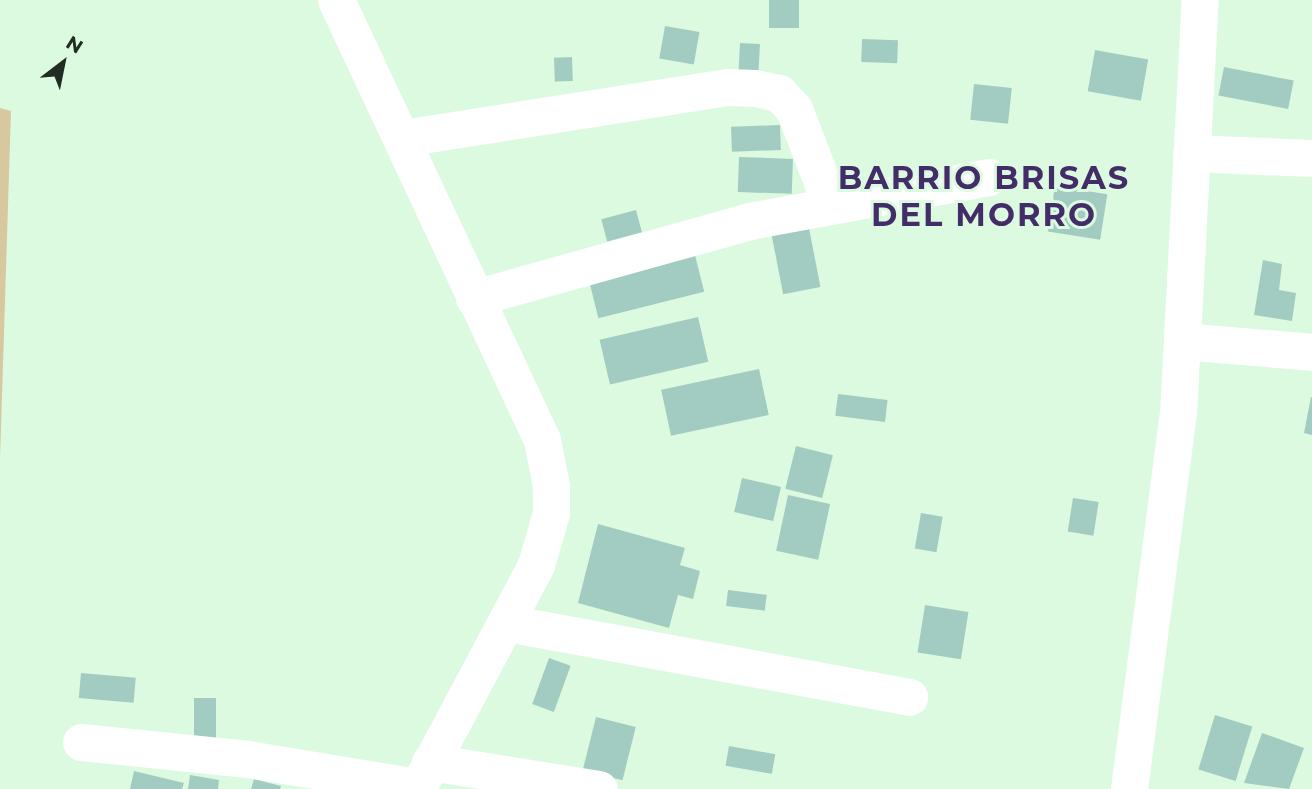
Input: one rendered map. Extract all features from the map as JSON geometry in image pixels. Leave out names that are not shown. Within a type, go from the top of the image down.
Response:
[{"type":"street","points":[[336,0],[542,440],[551,486],[545,539],[507,623],[422,780]]},
{"type":"street","points":[[1129,789],[1178,414],[1200,0]]},
{"type":"street","points":[[402,138],[729,86],[755,88],[779,93],[794,109],[830,203]]},
{"type":"street","points":[[1191,153],[1312,158]]},
{"type":"street","points":[[474,298],[830,203],[989,177]]},
{"type":"street","points":[[1182,341],[1312,352]]},
{"type":"street","points":[[507,623],[909,697]]},
{"type":"street","points":[[81,742],[422,780],[599,789]]},
{"type":"shaded area","points":[[0,108],[11,111],[0,459]]},
{"type":"building","points":[[769,0],[799,0],[799,28],[769,28]]},
{"type":"building","points":[[665,26],[699,32],[694,65],[659,58]]},
{"type":"building","points":[[862,39],[898,40],[897,63],[861,62]]},
{"type":"building","points":[[740,43],[760,44],[758,75],[738,74]]},
{"type":"building","points":[[1095,50],[1148,59],[1141,101],[1088,91]]},
{"type":"building","points":[[572,57],[573,81],[555,82],[554,58]]},
{"type":"building","points":[[1224,67],[1294,81],[1288,109],[1218,95]]},
{"type":"building","points":[[974,84],[1012,88],[1008,124],[970,120]]},
{"type":"building","points":[[780,125],[781,150],[732,152],[731,127]]},
{"type":"building","points":[[739,157],[793,159],[792,194],[738,192]]},
{"type":"building","points":[[1055,186],[1107,194],[1100,240],[1048,231]]},
{"type":"building","points":[[636,210],[642,232],[607,242],[601,219]]},
{"type":"building","points":[[809,228],[820,287],[783,294],[772,235]]},
{"type":"building","points":[[695,255],[704,292],[598,318],[589,281]]},
{"type":"building","points":[[1263,260],[1282,264],[1279,290],[1296,293],[1292,321],[1254,315]]},
{"type":"building","points":[[698,317],[708,362],[610,385],[600,340]]},
{"type":"building","points":[[759,369],[769,415],[671,436],[661,390]]},
{"type":"building","points":[[838,394],[888,400],[885,422],[835,416]]},
{"type":"building","points":[[1312,397],[1312,435],[1304,433]]},
{"type":"building","points":[[796,446],[833,455],[822,498],[785,489]]},
{"type":"building","points":[[742,478],[781,487],[773,521],[734,512]]},
{"type":"building","points":[[788,495],[830,504],[818,560],[776,551]]},
{"type":"building","points":[[1073,498],[1099,502],[1093,536],[1068,532]]},
{"type":"building","points":[[921,513],[943,517],[936,552],[915,548]]},
{"type":"building","points":[[598,524],[685,548],[680,565],[700,571],[693,599],[678,595],[669,628],[578,603]]},
{"type":"building","points":[[728,590],[767,595],[765,611],[726,606]]},
{"type":"building","points":[[925,605],[968,612],[961,659],[917,652]]},
{"type":"building","points":[[549,658],[571,666],[554,712],[532,704]]},
{"type":"building","points":[[81,673],[136,678],[134,703],[79,698]]},
{"type":"building","points":[[194,698],[216,698],[216,738],[194,738]]},
{"type":"building","points":[[1215,715],[1252,726],[1236,781],[1198,770]]},
{"type":"building","points":[[596,717],[636,727],[622,780],[583,770]]},
{"type":"building","points":[[1262,733],[1304,748],[1289,789],[1244,783]]},
{"type":"building","points":[[729,746],[775,754],[772,774],[726,766]]},
{"type":"building","points":[[134,771],[184,783],[182,789],[130,789]]},
{"type":"building","points":[[190,775],[219,780],[218,789],[188,789]]},
{"type":"building","points":[[254,779],[281,786],[280,789],[251,789]]},
{"type":"district","name":"BARRIO BRISAS DEL MORRO","points":[[984,198]]}]
